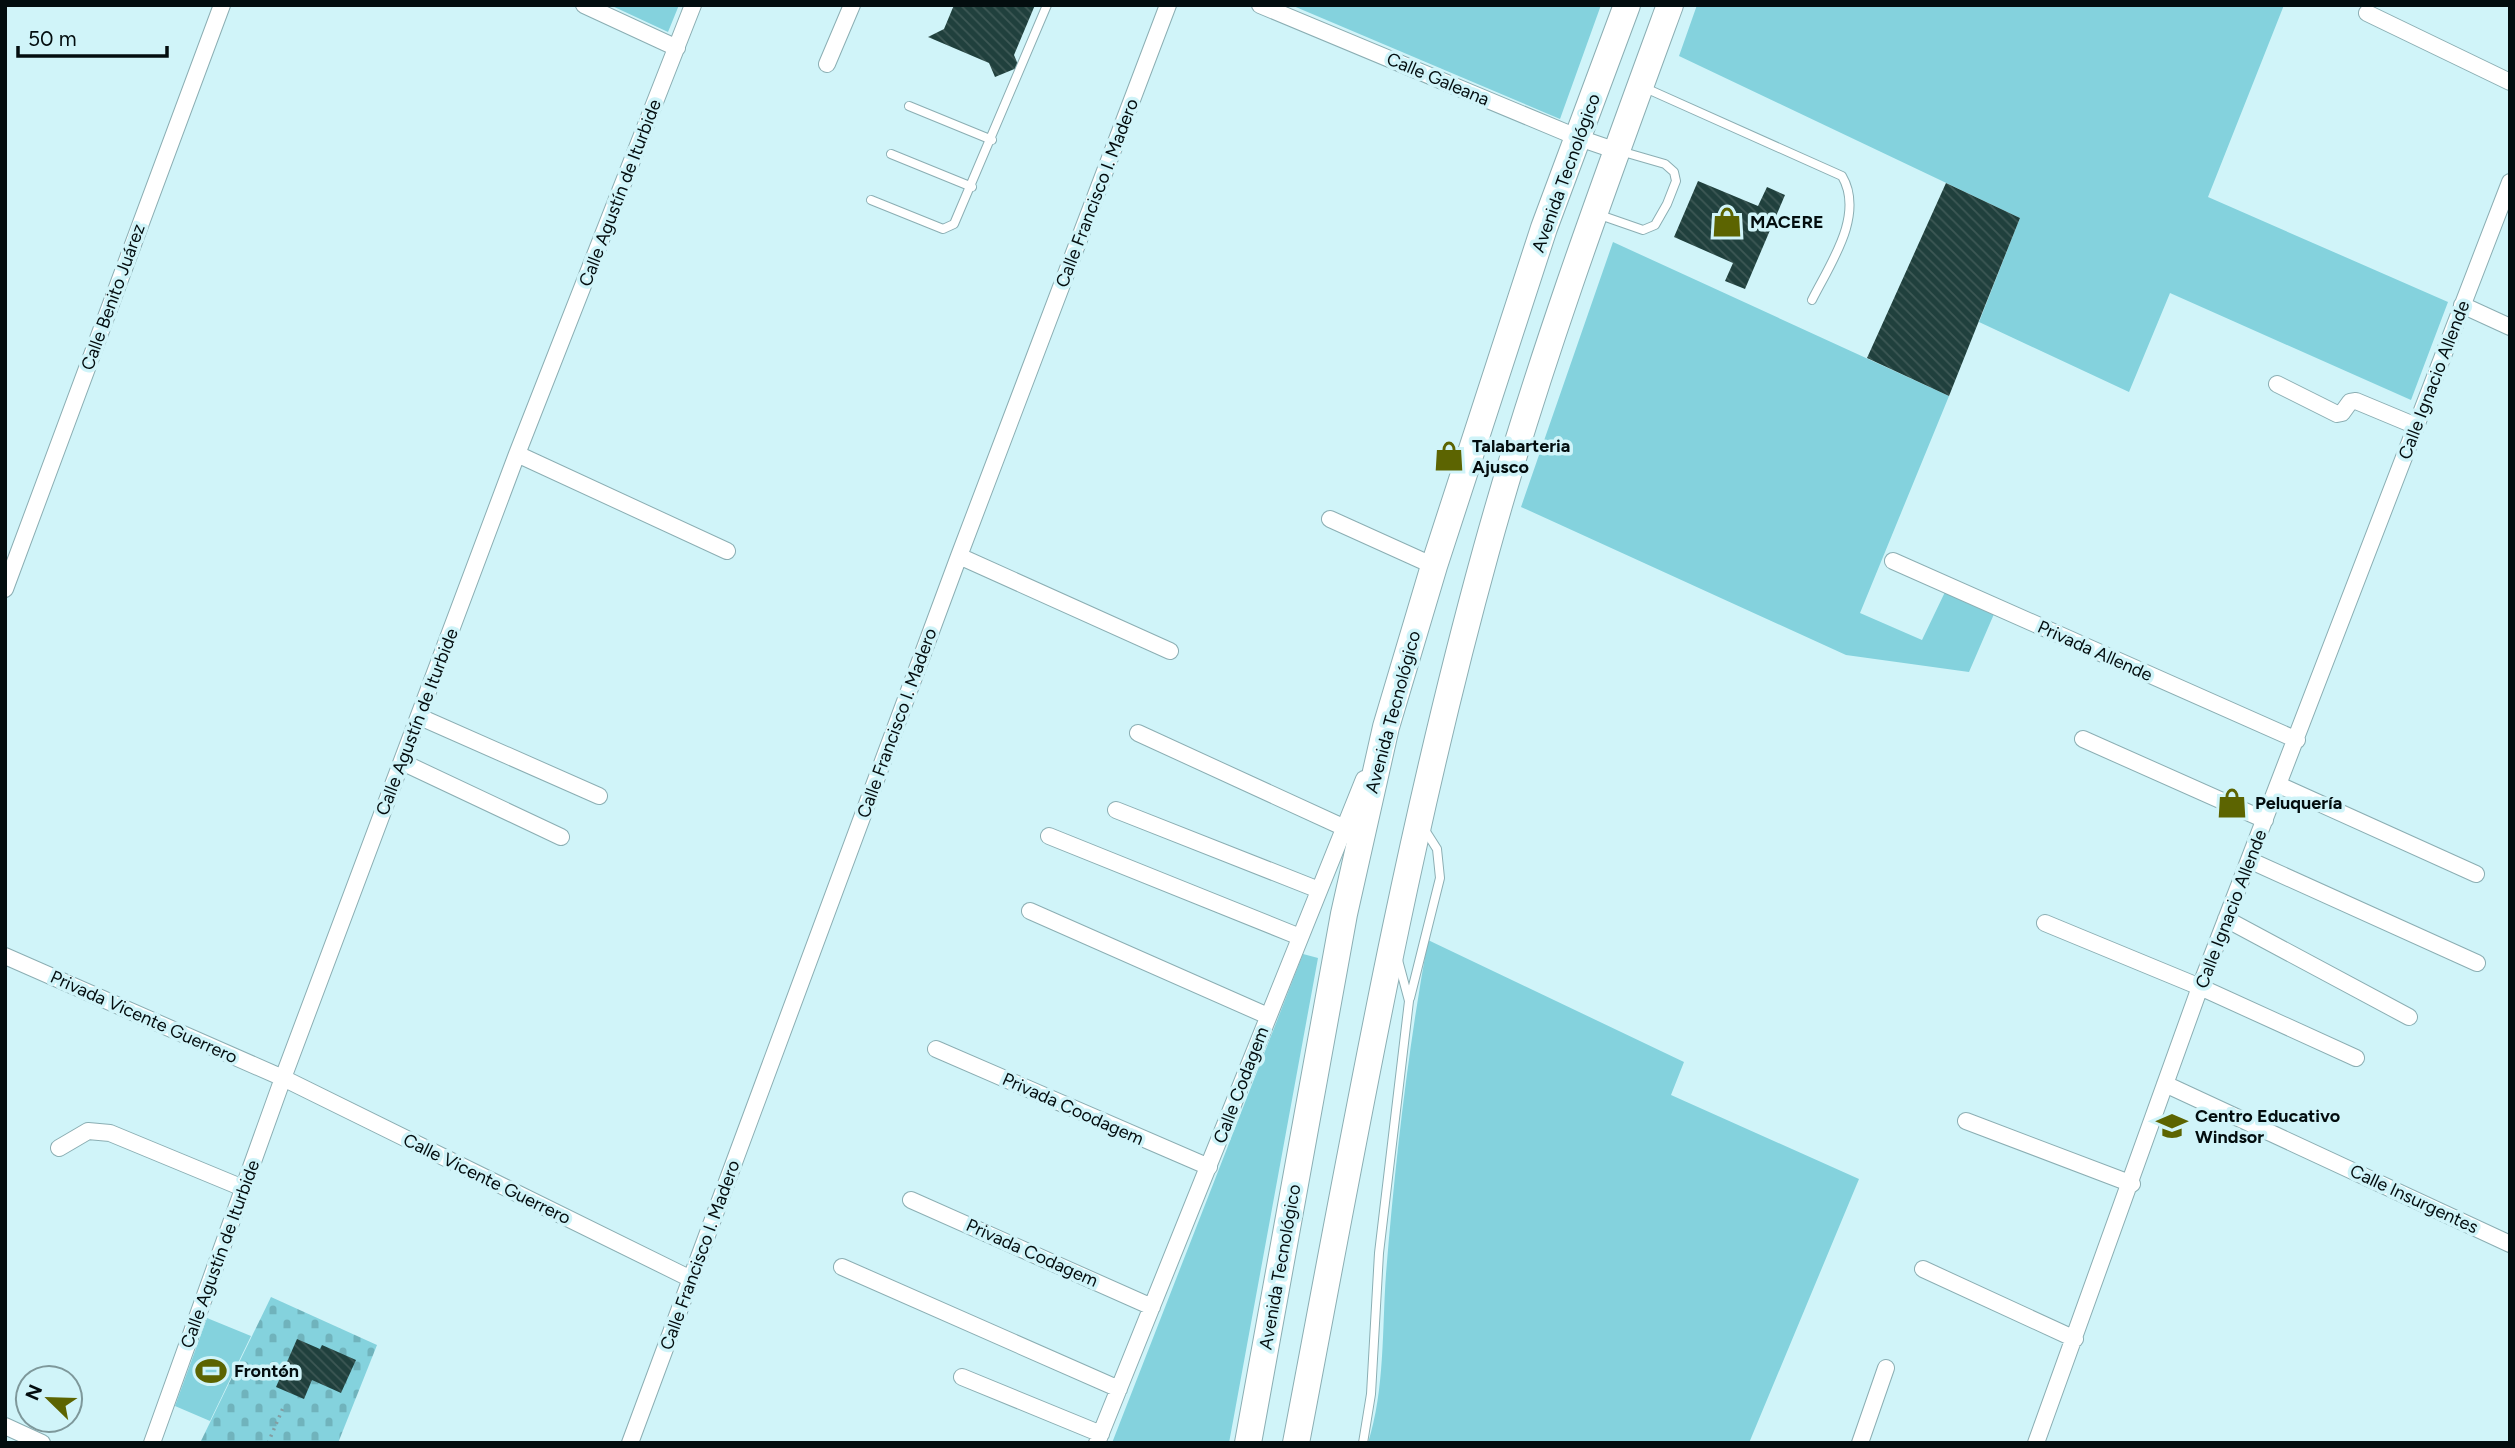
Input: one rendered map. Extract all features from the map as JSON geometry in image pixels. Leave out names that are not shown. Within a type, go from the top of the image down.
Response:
[{"type":"main road","name":"Avenida Tecnológico","points":[[1248,1443],[1344,914],[1386,727],[1434,566],[1544,228],[1627,5]]},
{"type":"main road","points":[[1296,1443],[1393,938],[1450,687],[1486,549],[1522,429],[1595,213],[1670,5]]},
{"type":"street","name":"Calle Benito Juárez","points":[[5,589],[222,5]]},
{"type":"street","points":[[584,5],[677,48]]},
{"type":"street","name":"Calle Agustín de Iturbide","points":[[152,1443],[283,1078],[517,454],[693,5]]},
{"type":"street","points":[[827,64],[852,5]]},
{"type":"street","name":"Calle Francisco I. Madero","points":[[630,1443],[959,556],[1168,5]]},
{"type":"street","name":"Calle Galeana","points":[[1260,5],[1578,138],[1617,150]]},
{"type":"street","points":[[2367,13],[2510,82]]},
{"type":"street","name":"Calle Ignacio Allende","points":[[2036,1443],[2132,1184],[2200,987],[2510,182]]},
{"type":"street","points":[[2462,305],[2510,327]]},
{"type":"street","points":[[2277,384],[2337,414],[2342,414],[2350,402],[2356,401],[2416,426]]},
{"type":"street","points":[[517,454],[727,551]]},
{"type":"street","points":[[1330,519],[1434,566]]},
{"type":"street","points":[[959,556],[1170,651]]},
{"type":"street","name":"Privada Allende","points":[[1893,561],[2297,740]]},
{"type":"street","points":[[419,717],[599,796]]},
{"type":"street","name":"Calle Codagem","points":[[1099,1438],[1386,727]]},
{"type":"street","points":[[1138,733],[1345,828]]},
{"type":"street","points":[[2083,739],[2265,820]]},
{"type":"street","points":[[402,762],[561,837]]},
{"type":"street","points":[[2279,785],[2476,874]]},
{"type":"street","points":[[1116,810],[1319,890]]},
{"type":"street","points":[[1049,836],[1300,937]]},
{"type":"street","points":[[2249,860],[2477,962]]},
{"type":"street","points":[[1030,911],[1268,1016]]},
{"type":"street","points":[[2226,919],[2267,938],[2409,1017]]},
{"type":"street","points":[[2045,923],[2200,987],[2357,1058]]},
{"type":"street","name":"Privada Vicente Guerrero","points":[[5,956],[283,1078]]},
{"type":"street","name":"Privada Coodagem","points":[[936,1049],[1209,1167]]},
{"type":"street","name":"Calle Vicente Guerrero","points":[[283,1078],[691,1279]]},
{"type":"street","name":"Calle Insurgentes","points":[[2165,1084],[2510,1244]]},
{"type":"street","points":[[1966,1121],[2132,1184]]},
{"type":"street","points":[[59,1148],[88,1131],[110,1133],[243,1188]]},
{"type":"street","name":"Privada Codagem","points":[[911,1200],[1152,1307]]},
{"type":"street","points":[[842,1266],[1119,1389]]},
{"type":"street","points":[[1923,1269],[2075,1339]]},
{"type":"street","points":[[1860,1443],[1886,1368]]},
{"type":"street","points":[[962,1377],[1099,1438]]},
{"type":"street","points":[[5,1426],[42,1443]]},
{"type":"lane","points":[[871,200],[943,229],[949,228],[960,216],[1047,5]]},
{"type":"lane","points":[[1640,86],[1842,176],[1849,187],[1850,197],[1846,227],[1812,300]]},
{"type":"lane","points":[[909,106],[992,140]]},
{"type":"lane","points":[[1595,213],[1643,230],[1655,225],[1676,181],[1674,172],[1665,164],[1617,150]]},
{"type":"lane","points":[[891,154],[972,187]]},
{"type":"lane","points":[[1363,1443],[1371,1394],[1379,1253],[1409,1001],[1441,868],[1437,849],[1419,822]]},
{"type":"lane","points":[[1393,938],[1409,1001]]},
{"type":"path","points":[[268,1443],[283,1408]]},
{"type":"green space","points":[[610,5],[679,5],[668,32]]},
{"type":"green space","points":[[1291,5],[1601,5],[1560,119]]},
{"type":"green space","points":[[1697,5],[2284,5],[2208,197],[2448,302],[2411,400],[2170,293],[2129,392],[1979,322],[2020,218],[1679,56]]},
{"type":"green space","points":[[1613,242],[1949,396],[1860,613],[1922,640],[1945,592],[1994,614],[1969,672],[1846,655],[1521,507]]},
{"type":"green space","points":[[1428,940],[1684,1062],[1671,1095],[1859,1179],[1749,1443],[1368,1443],[1380,1381],[1386,1274],[1403,1106]]},
{"type":"green space","points":[[1303,954],[1318,958],[1229,1443],[1112,1443]]},
{"type":"green space","points":[[271,1297],[377,1345],[338,1443],[200,1443]]},
{"type":"green space","name":"Frontón","points":[[207,1318],[251,1336],[210,1421],[175,1406]]},
{"type":"building","points":[[954,5],[1035,5],[1014,55],[1019,67],[995,77],[989,63],[928,37],[944,29]]},
{"type":"building","name":"MACERE","points":[[1698,181],[1758,206],[1767,187],[1785,195],[1745,289],[1725,281],[1733,263],[1674,237]]},
{"type":"building","points":[[1946,183],[2020,218],[1949,396],[1867,358]]},
{"type":"building","points":[[297,1339],[320,1349],[322,1345],[356,1360],[341,1393],[312,1380],[304,1399],[276,1387]]},
{"type":"place","name":"MACERE","points":[[1727,222]]},
{"type":"place","name":"Talabarteria Ajusco","points":[[1449,456]]},
{"type":"place","name":"Peluquería","points":[[2232,803]]},
{"type":"place","name":"Centro Educativo Windsor","points":[[2172,1126]]},
{"type":"place","name":"Frontón","points":[[211,1371]]}]
